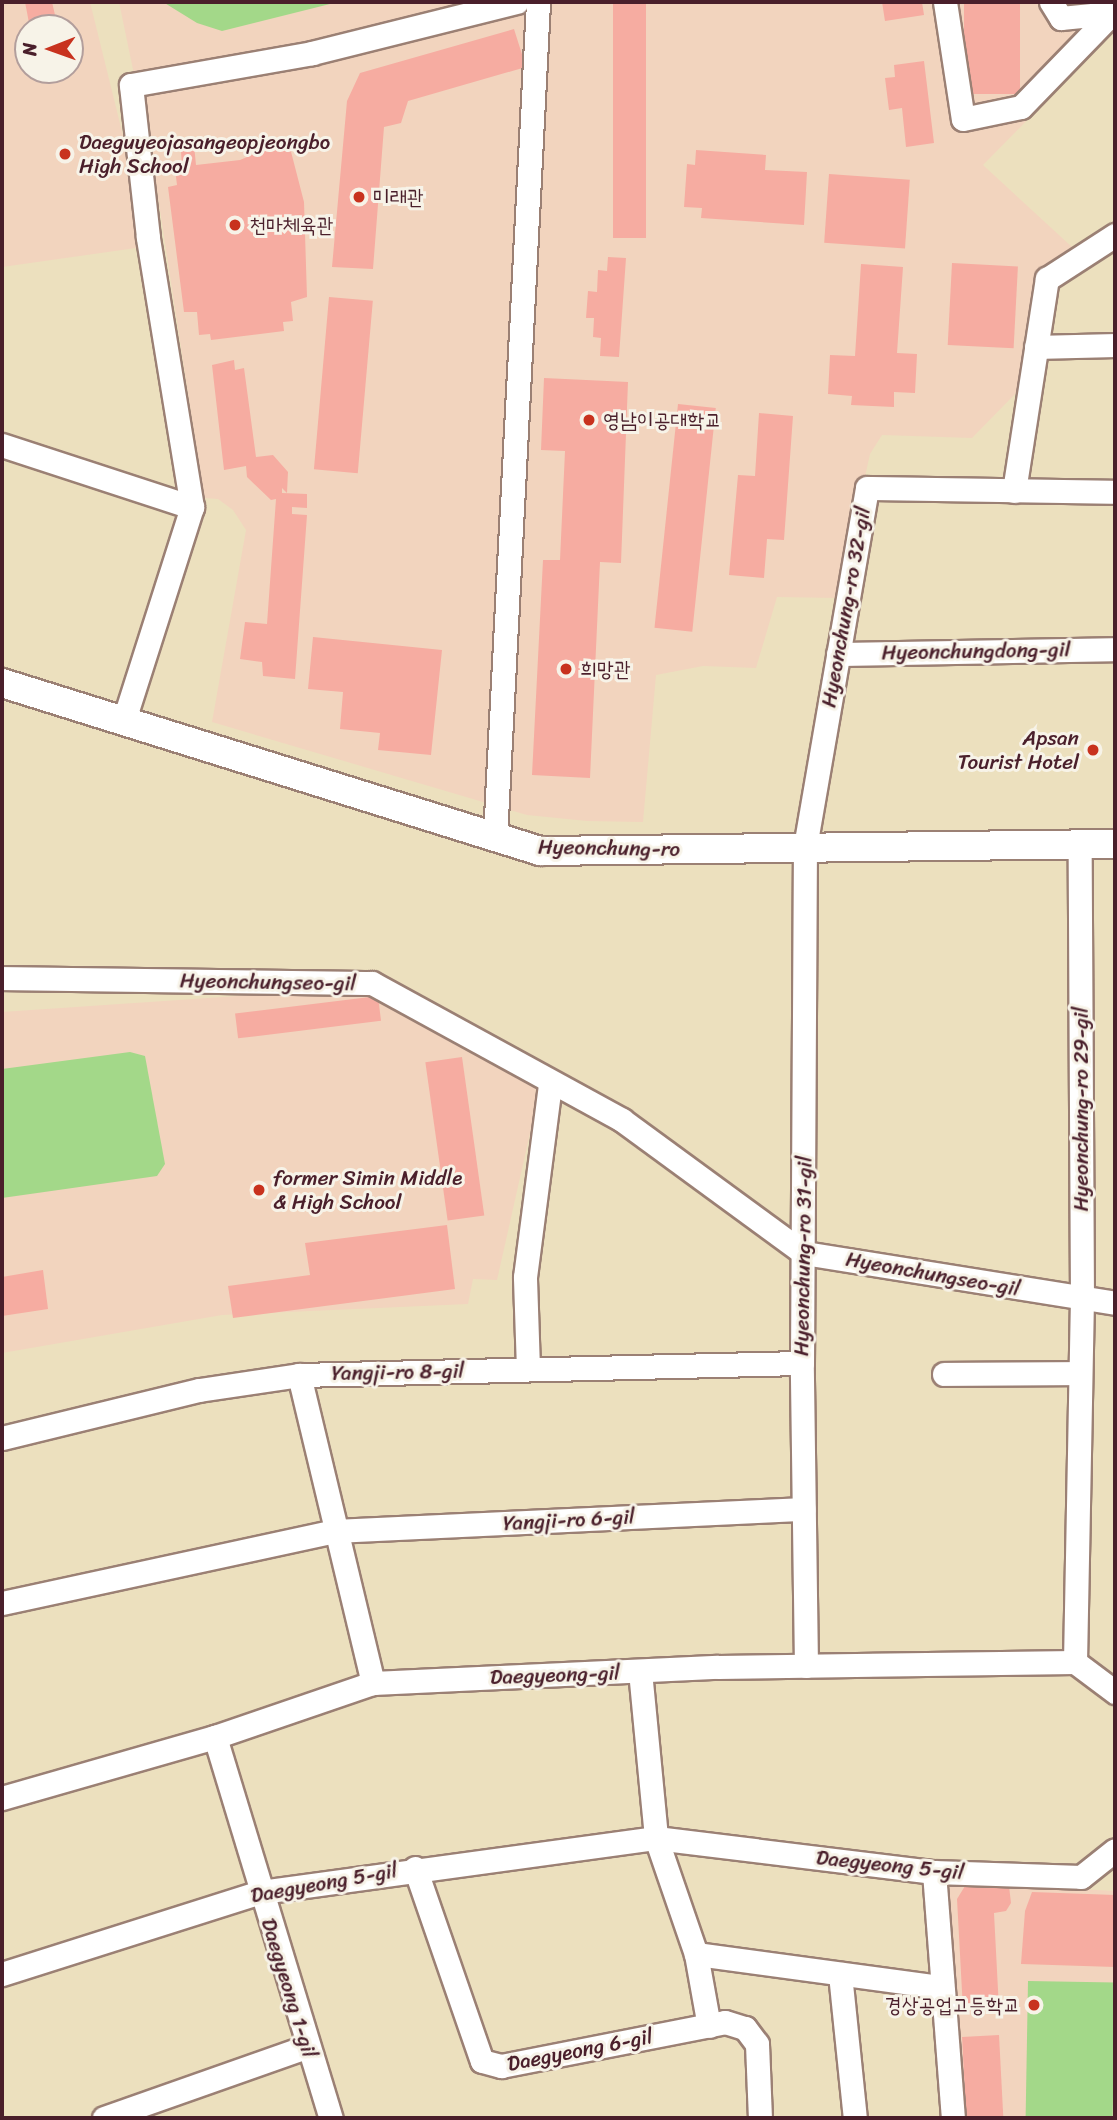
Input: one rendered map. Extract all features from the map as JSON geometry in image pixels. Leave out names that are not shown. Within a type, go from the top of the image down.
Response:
[{"type":"main road","name":"Hyeonchung-ro","points":[[2,683],[540,851],[1115,844]]},
{"type":"street","points":[[124,720],[192,507],[148,237],[131,85],[312,53],[517,2]]},
{"type":"street","points":[[495,837],[538,2]]},
{"type":"street","points":[[945,2],[963,119],[1021,107],[1111,7]]},
{"type":"street","points":[[1051,2],[1061,18],[1111,7]]},
{"type":"street","points":[[1014,491],[1047,279],[1115,235]]},
{"type":"street","points":[[1037,347],[1115,345]]},
{"type":"street","points":[[2,445],[192,507]]},
{"type":"street","name":"Hyeonchung-ro 32-gil","points":[[805,847],[867,488],[1115,492]]},
{"type":"street","name":"Hyeonchungdong-gil","points":[[838,654],[1115,649]]},
{"type":"street","name":"Hyeonchung-ro 29-gil","points":[[1075,1662],[1082,1300],[1080,844]]},
{"type":"street","name":"Hyeonchung-ro 31-gil","points":[[805,847],[802,1363],[806,1666]]},
{"type":"street","name":"Hyeonchungseo-gil","points":[[2,978],[372,983],[550,1084],[632,1126],[804,1253],[1082,1300],[1115,1303]]},
{"type":"street","points":[[528,1369],[525,1277],[550,1084]]},
{"type":"street","name":"Yangji-ro 8-gil","points":[[2,1438],[199,1391],[299,1375],[802,1363]]},
{"type":"street","points":[[944,1374],[1080,1373]]},
{"type":"street","points":[[299,1375],[373,1683]]},
{"type":"street","name":"Yangji-ro 6-gil","points":[[2,1603],[335,1531],[803,1509]]},
{"type":"street","points":[[1075,1662],[1115,1692]]},
{"type":"street","name":"Daegyeong-gil","points":[[2,1798],[215,1737],[373,1683],[806,1666],[1075,1662]]},
{"type":"street","points":[[640,1671],[656,1838],[696,1954],[709,2025]]},
{"type":"street","name":"Daegyeong 1-gil","points":[[215,1737],[306,2048],[331,2118]]},
{"type":"street","name":"Daegyeong 5-gil","points":[[2,1974],[261,1892],[415,1868],[656,1838],[934,1872],[1080,1877],[1115,1850]]},
{"type":"street","name":"Daegyeong 6-gil","points":[[415,1868],[482,2061],[501,2066],[725,2022],[746,2028],[757,2044],[760,2118]]},
{"type":"street","points":[[934,1872],[953,2118]]},
{"type":"street","points":[[696,1954],[941,1987]]},
{"type":"street","points":[[840,1974],[855,2118]]},
{"type":"street","points":[[104,2118],[306,2048]]},
{"type":"shaded area","name":"Daeguyeojasangeopjeongbo High School","points":[[2,2],[90,2],[148,237],[136,248],[2,267]]},
{"type":"shaded area","name":"영남이공대학교","points":[[119,2],[1115,2],[1115,31],[983,165],[1072,247],[1039,269],[1019,390],[972,438],[882,435],[870,454],[838,598],[777,597],[756,668],[703,666],[656,675],[643,822],[587,821],[527,815],[212,722],[246,530],[233,510],[218,499],[204,498],[154,171]]},
{"type":"shaded area","name":"former Simin Middle & High School","points":[[368,987],[535,1084],[537,1102],[497,1280],[473,1279],[468,1304],[222,1315],[2,1353],[2,1012]]},
{"type":"shaded area","name":"경상공업고등학교","points":[[953,1882],[1115,1891],[1115,2118],[963,2118],[944,1888]]},
{"type":"green space","points":[[163,2],[338,2],[222,31],[197,23]]},
{"type":"green space","points":[[130,1052],[145,1056],[165,1164],[157,1176],[2,1198],[2,1069]]},
{"type":"green space","points":[[1028,1981],[1115,1983],[1113,2118],[1026,2118]]},
{"type":"building","points":[[25,2],[52,2],[55,14],[27,14]]},
{"type":"building","points":[[613,2],[646,2],[646,238],[613,238]]},
{"type":"building","points":[[882,2],[922,2],[924,15],[885,21]]},
{"type":"building","points":[[964,2],[1020,2],[1020,94],[964,94]]},
{"type":"building","points":[[1063,2],[1096,2],[1096,4],[1064,8]]},
{"type":"building","name":"미래관","points":[[514,29],[526,67],[408,101],[401,123],[384,127],[373,269],[332,267],[347,101],[360,73]]},
{"type":"building","points":[[924,61],[934,143],[906,147],[902,108],[889,110],[885,78],[895,77],[894,65]]},
{"type":"building","name":"천마체육관","points":[[288,140],[304,202],[307,297],[291,302],[293,321],[283,322],[284,331],[211,340],[210,334],[199,335],[197,312],[184,312],[168,187],[177,185],[175,169],[182,167],[181,151],[194,145],[196,165],[240,160]]},
{"type":"building","points":[[696,150],[766,155],[765,170],[807,172],[804,225],[701,218],[702,208],[684,207],[687,164],[695,165]]},
{"type":"building","points":[[829,174],[910,180],[905,248],[824,243]]},
{"type":"building","points":[[608,257],[626,258],[619,357],[600,356],[601,338],[593,337],[594,318],[586,318],[588,291],[597,292],[598,270],[607,271]]},
{"type":"building","points":[[952,263],[1018,266],[1014,348],[948,345]]},
{"type":"building","points":[[861,264],[903,267],[897,353],[917,354],[915,393],[894,392],[894,407],[851,405],[852,396],[828,394],[830,355],[855,356]]},
{"type":"building","points":[[329,297],[373,301],[358,473],[314,469]]},
{"type":"building","points":[[234,360],[235,370],[244,368],[256,457],[273,455],[288,472],[287,493],[282,488],[282,493],[307,494],[307,508],[292,507],[292,514],[307,515],[295,679],[263,676],[262,662],[240,659],[245,622],[267,624],[276,499],[271,500],[247,477],[246,466],[224,470],[212,365]]},
{"type":"building","points":[[544,378],[628,382],[621,563],[600,562],[590,778],[532,775],[543,560],[560,560],[565,451],[541,450]]},
{"type":"building","points":[[678,404],[716,408],[692,632],[654,628]]},
{"type":"building","points":[[759,413],[793,416],[784,540],[767,539],[764,578],[729,575],[738,475],[755,476]]},
{"type":"building","points":[[313,637],[442,650],[431,755],[378,750],[380,733],[340,729],[343,692],[308,689]]},
{"type":"building","points":[[378,996],[381,1021],[238,1038],[235,1014]]},
{"type":"building","points":[[462,1057],[484,1215],[448,1221],[425,1062]]},
{"type":"building","points":[[447,1225],[455,1289],[233,1318],[228,1286],[310,1275],[305,1243]]},
{"type":"building","points":[[43,1270],[48,1309],[2,1316],[2,1277]]},
{"type":"building","points":[[965,1886],[1009,1886],[1011,1903],[1006,1911],[994,1913],[999,2009],[963,2010],[957,1899]]},
{"type":"building","points":[[1032,1892],[1115,1895],[1115,1967],[1021,1964],[1025,1911]]},
{"type":"building","points":[[999,2035],[1003,2118],[966,2118],[962,2037]]},
{"type":"place","name":"Daeguyeojasangeopjeongbo High School","points":[[65,154]]},
{"type":"place","name":"미래관","points":[[359,197]]},
{"type":"place","name":"천마체육관","points":[[235,225]]},
{"type":"place","name":"영남이공대학교","points":[[589,420]]},
{"type":"place","name":"희망관","points":[[566,669]]},
{"type":"place","name":"Apsan Tourist Hotel","points":[[1093,750]]},
{"type":"place","name":"former Simin Middle & High School","points":[[259,1190]]},
{"type":"place","name":"경상공업고등학교","points":[[1034,2005]]}]
